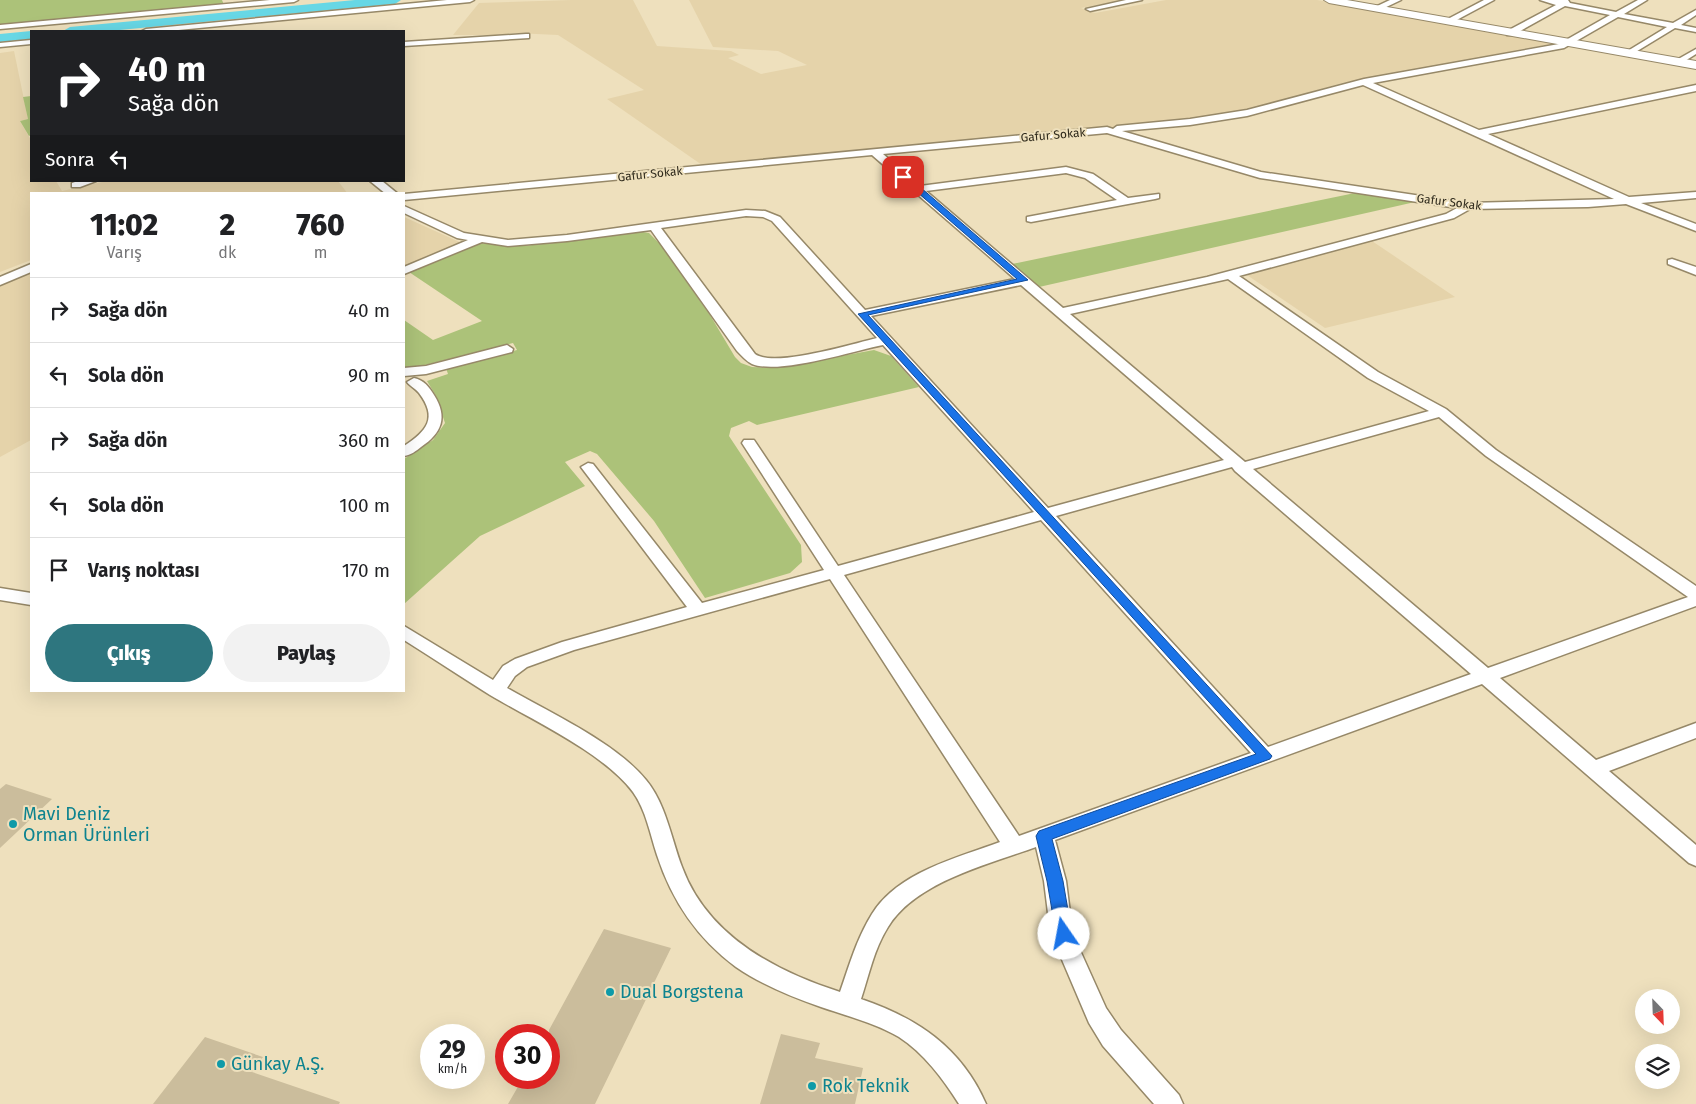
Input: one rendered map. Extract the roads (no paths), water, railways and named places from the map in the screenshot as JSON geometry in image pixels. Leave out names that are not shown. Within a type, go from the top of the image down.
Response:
[{"type":"street","points":[[0,27],[234,2],[294,0]]},
{"type":"street","points":[[158,30],[470,0]]},
{"type":"street","points":[[1090,9],[1138,0]]},
{"type":"street","points":[[1328,0],[1696,65]]},
{"type":"street","points":[[1377,8],[1397,0]]},
{"type":"street","points":[[1448,21],[1490,0]]},
{"type":"street","points":[[1544,0],[1567,2],[1696,30]]},
{"type":"street","points":[[1107,130],[1190,122],[1247,113],[1364,82],[1569,43],[1643,0]]},
{"type":"street","points":[[1510,33],[1567,2]]},
{"type":"street","points":[[1629,54],[1696,12]]},
{"type":"street","points":[[228,24],[233,30]]},
{"type":"street","points":[[405,44],[471,38],[526,36]]},
{"type":"street","points":[[0,45],[30,42]]},
{"type":"street","points":[[1677,62],[1696,51]]},
{"type":"street","points":[[1364,82],[1612,193],[1625,201],[1696,228]]},
{"type":"street","points":[[1478,133],[1696,88]]},
{"type":"street","name":"Gafur Sokak","points":[[405,197],[1107,130],[1260,175],[1468,206],[1520,207],[1676,198],[1696,195]]},
{"type":"street","points":[[874,152],[1696,857]]},
{"type":"street","points":[[918,189],[1066,170],[1089,176],[1125,201]]},
{"type":"street","points":[[76,184],[86,182]]},
{"type":"street","points":[[376,182],[390,192]]},
{"type":"street","points":[[1031,219],[1155,196]]},
{"type":"street","points":[[1676,198],[1696,206]]},
{"type":"street","points":[[1060,312],[1229,274],[1450,216],[1468,206]]},
{"type":"street","points":[[405,209],[461,236],[508,243],[533,242],[655,227],[746,213],[770,216],[781,224],[1265,756]]},
{"type":"street","points":[[655,227],[742,348],[758,362],[779,362],[886,340]]},
{"type":"street","points":[[405,271],[478,240]]},
{"type":"street","points":[[1672,262],[1696,271]]},
{"type":"street","points":[[0,280],[30,268]]},
{"type":"street","points":[[1229,274],[1374,375],[1441,412],[1491,453],[1696,594]]},
{"type":"street","points":[[862,314],[1024,280]]},
{"type":"street","points":[[407,380],[426,370],[506,349]]},
{"type":"street","points":[[405,451],[427,436],[437,420],[436,411],[425,391],[407,380]]},
{"type":"street","points":[[496,690],[509,671],[527,661],[568,646],[1044,514],[1441,412]]},
{"type":"street","points":[[749,442],[833,573],[1014,846]]},
{"type":"street","points":[[588,466],[698,610]]},
{"type":"street","points":[[0,594],[30,599]]},
{"type":"street","points":[[847,1005],[871,936],[880,918],[891,905],[905,894],[932,879],[1014,846],[1696,600]]},
{"type":"street","points":[[405,633],[588,745],[619,766],[644,788],[682,891],[701,920],[726,947],[771,976],[896,1023],[922,1041],[942,1059],[972,1104]]},
{"type":"street","points":[[1594,769],[1696,730]]},
{"type":"street","points":[[1044,836],[1055,881],[1060,921],[1068,948],[1097,1015],[1112,1038],[1170,1104]]},
{"type":"waterway","points":[[80,30],[395,0]]},
{"type":"waterway","points":[[0,38],[30,35]]},
{"type":"place","name":"Mavi Deniz Orman Ürünleri","points":[[13,824]]},
{"type":"place","name":"Dual Borgstena","points":[[610,992]]},
{"type":"place","name":"Günkay A.Ş.","points":[[221,1064]]},
{"type":"place","name":"Rok Teknik","points":[[812,1086]]}]
